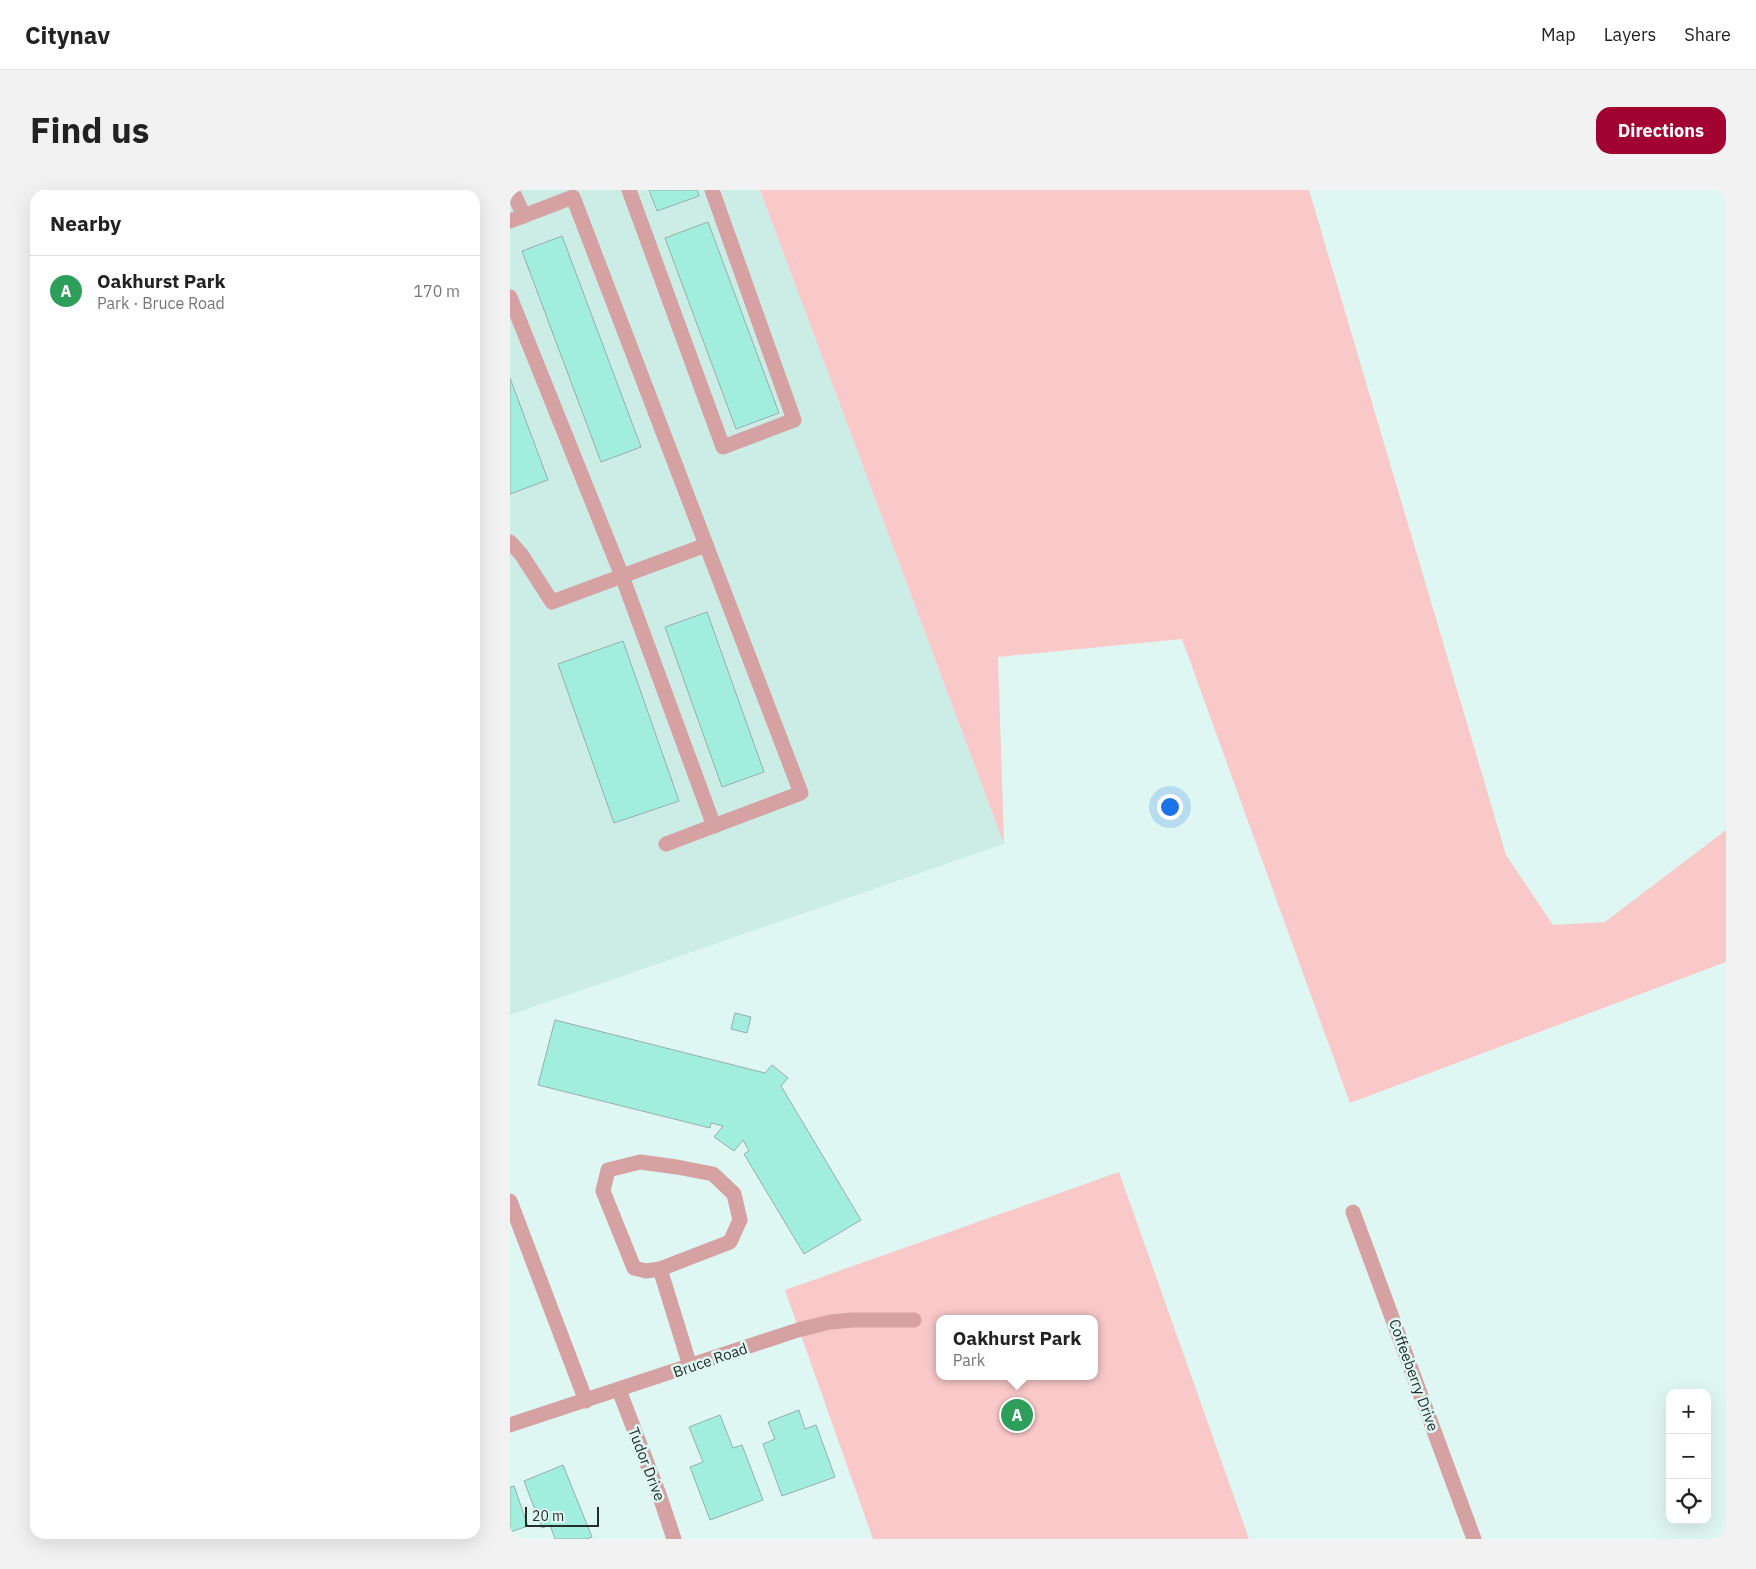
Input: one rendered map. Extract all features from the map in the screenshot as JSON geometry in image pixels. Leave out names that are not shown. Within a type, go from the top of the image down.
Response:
[{"type":"street","points":[[512,190],[517,219],[573,197],[801,793],[666,844]]},
{"type":"street","points":[[629,190],[723,447],[794,420],[712,190]]},
{"type":"street","points":[[510,297],[622,576],[714,826]]},
{"type":"street","points":[[510,542],[521,554],[552,602],[706,545]]},
{"type":"street","points":[[640,1162],[677,1166],[713,1174],[734,1194],[740,1220],[730,1242],[660,1268],[646,1271],[634,1268],[603,1191],[608,1170],[640,1162]]},
{"type":"street","points":[[510,1200],[586,1401]]},
{"type":"street","name":"Coffeeberry Drive","points":[[1353,1212],[1474,1539]]},
{"type":"street","points":[[660,1268],[690,1366]]},
{"type":"street","name":"Bruce Road","points":[[510,1425],[798,1330],[830,1322],[853,1320],[914,1320]]},
{"type":"street","name":"Tudor Drive","points":[[619,1390],[660,1496],[674,1539]]},
{"type":"shaded area","points":[[510,190],[760,190],[1004,844],[510,1015]]},
{"type":"shaded area","points":[[760,190],[1309,190],[1506,855],[1553,925],[1605,922],[1726,830],[1726,962],[1350,1103],[1182,639],[998,657],[1004,844]]},
{"type":"shaded area","points":[[1119,1172],[1249,1539],[873,1539],[785,1290]]},
{"type":"building","points":[[649,190],[697,190],[699,196],[657,211]]},
{"type":"building","points":[[708,222],[779,413],[736,429],[665,238]]},
{"type":"building","points":[[562,236],[641,447],[601,462],[522,251]]},
{"type":"building","points":[[510,378],[548,480],[510,494]]},
{"type":"building","points":[[707,612],[764,772],[722,787],[665,627]]},
{"type":"building","points":[[623,641],[679,801],[614,823],[558,664]]},
{"type":"building","points":[[735,1013],[751,1017],[747,1033],[731,1029]]},
{"type":"building","points":[[555,1020],[765,1073],[772,1065],[788,1078],[781,1086],[861,1220],[804,1254],[744,1154],[749,1151],[743,1140],[734,1151],[714,1137],[723,1126],[711,1123],[710,1128],[538,1085]]},
{"type":"building","points":[[799,1410],[805,1429],[816,1425],[835,1477],[782,1496],[763,1444],[775,1439],[768,1422]]},
{"type":"building","points":[[720,1415],[733,1448],[742,1445],[763,1500],[710,1520],[690,1467],[703,1462],[689,1427]]},
{"type":"building","points":[[563,1465],[592,1537],[586,1539],[555,1539],[550,1525],[542,1528],[524,1481]]},
{"type":"building","points":[[514,1486],[528,1526],[510,1532],[510,1487]]},
{"type":"place","name":"Oakhurst Park","points":[[1017,1415]]}]
